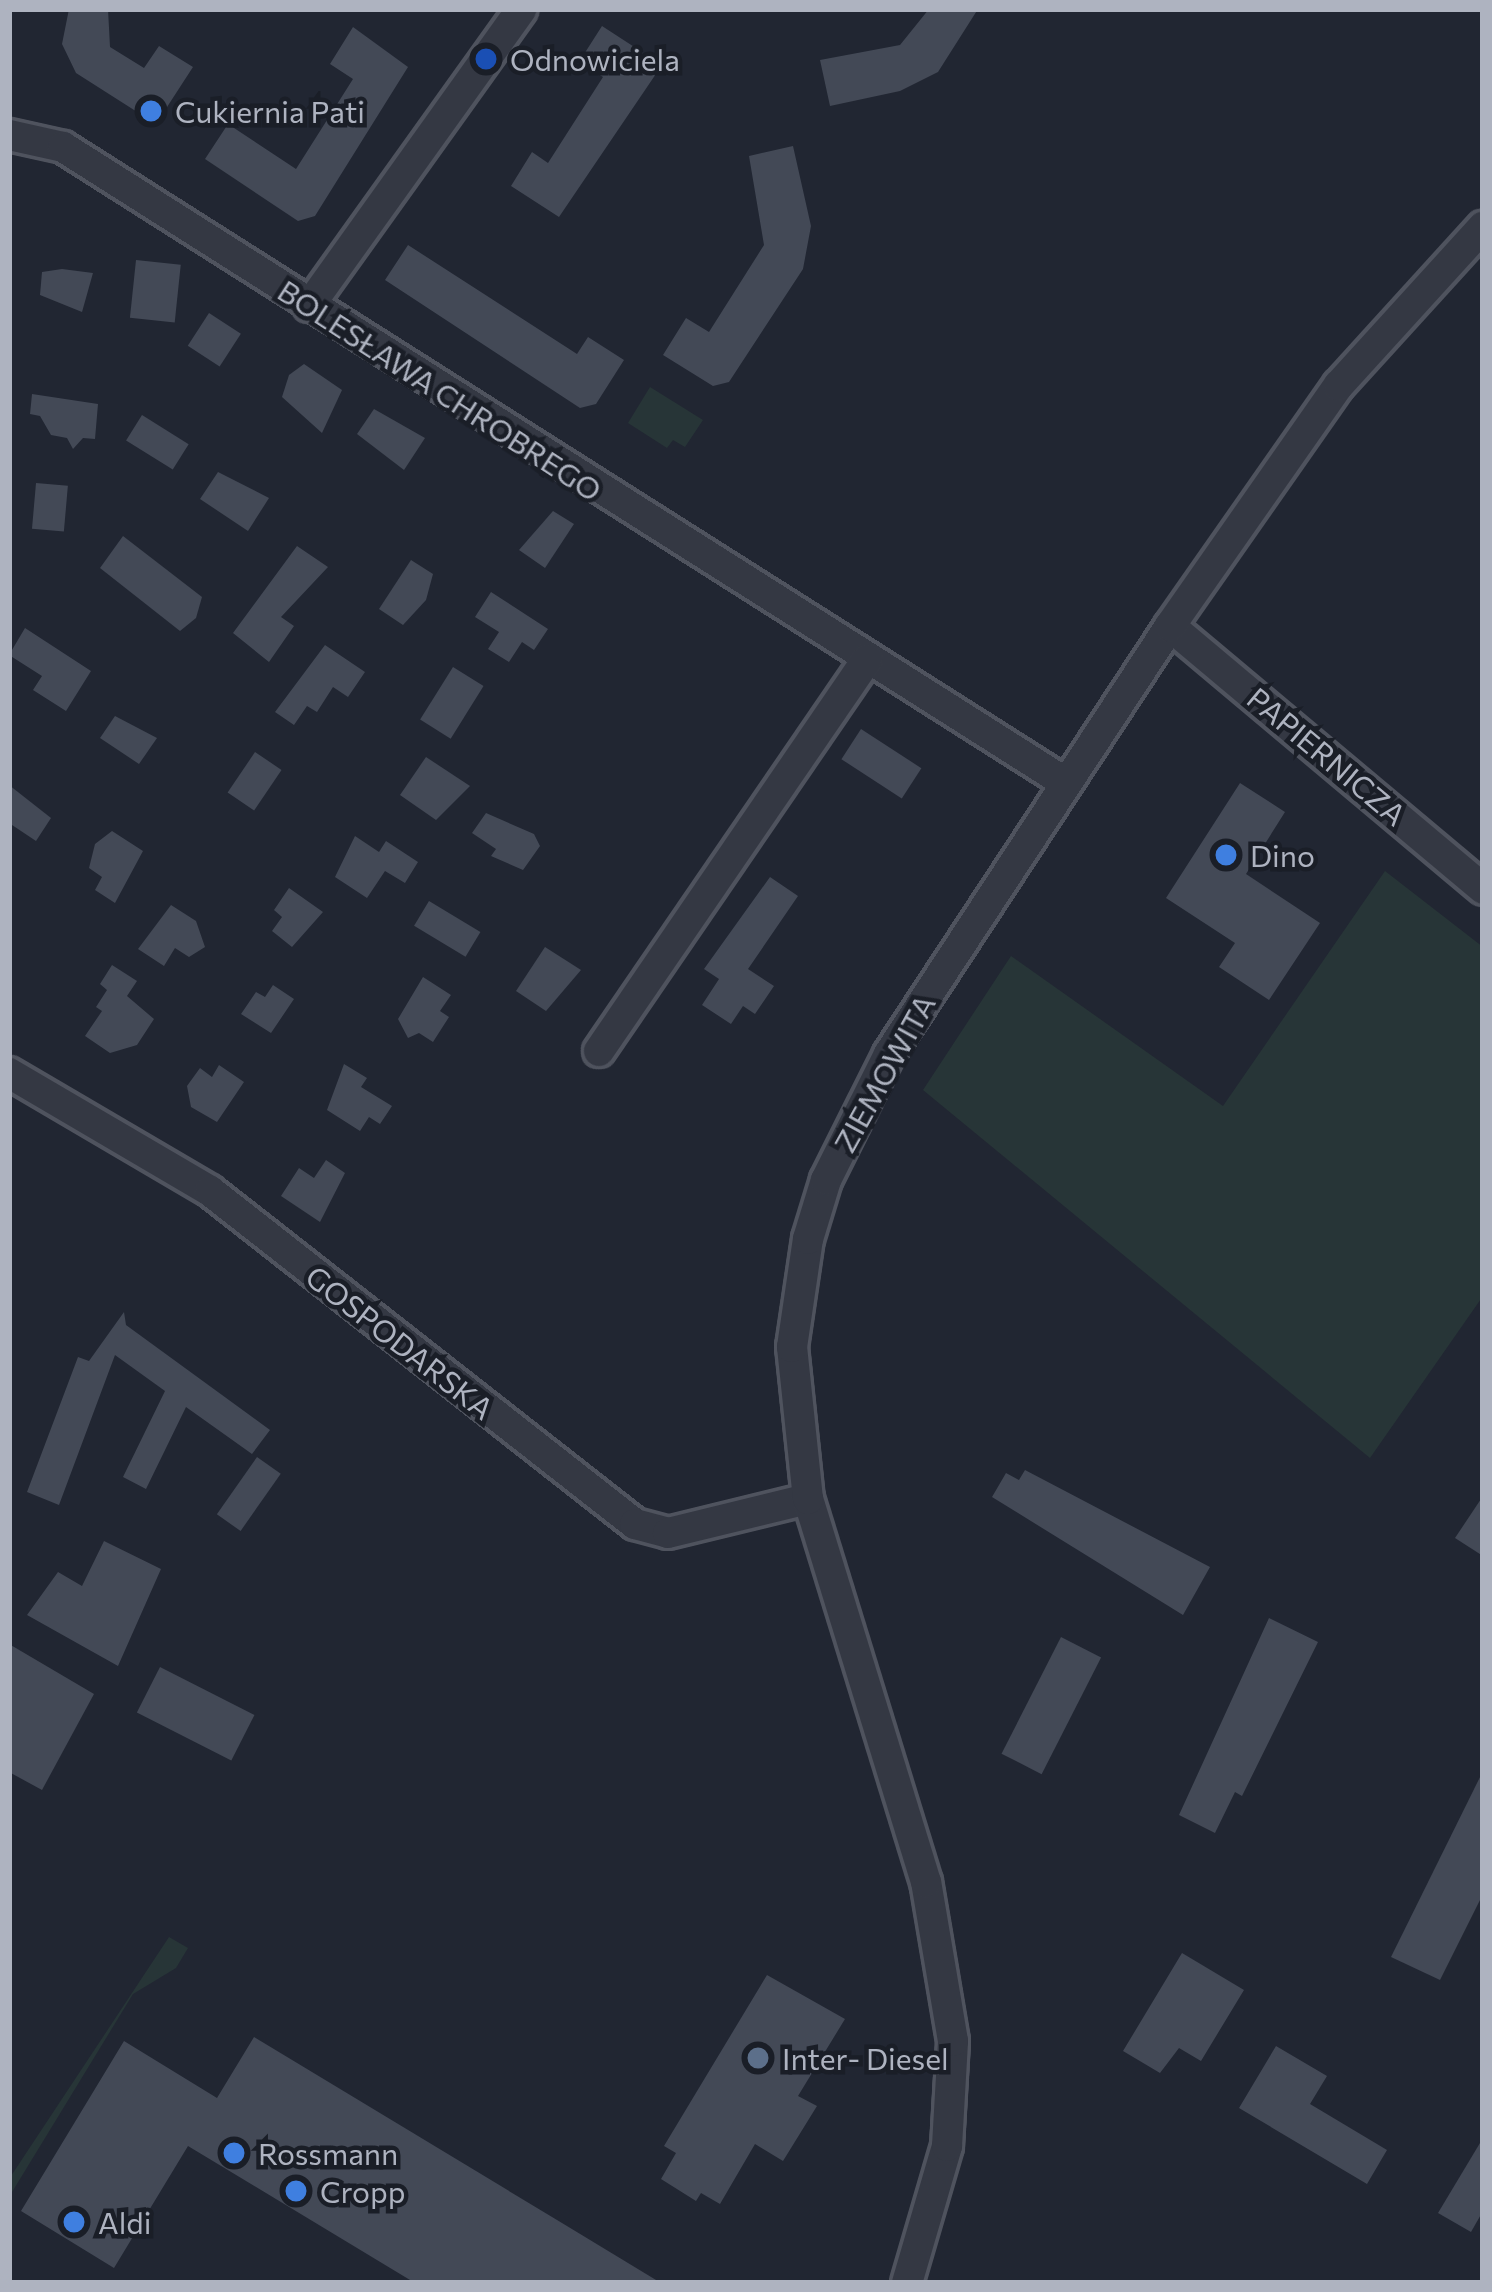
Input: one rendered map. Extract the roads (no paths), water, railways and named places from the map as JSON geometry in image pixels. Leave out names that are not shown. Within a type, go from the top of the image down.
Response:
[{"type":"street","points":[[309,306],[521,9]]},
{"type":"street","name":"BOLESŁAWA CHROBREGO","points":[[9,135],[53,141],[1066,783]]},
{"type":"street","name":"ZIEMOWITA","points":[[908,2283],[947,2146],[953,2089],[946,1983],[926,1882],[808,1499],[792,1347],[826,1180],[889,1054],[1170,626],[1328,400],[1483,227]]},
{"type":"street","name":"PAPIERNICZA","points":[[1170,626],[1483,889]]},
{"type":"street","points":[[599,1052],[867,659]]},
{"type":"street","name":"GOSPODARSKA","points":[[9,1073],[210,1191],[635,1523],[668,1533],[808,1499]]},
{"type":"place","name":"Odnowiciela","points":[[486,59]]},
{"type":"place","name":"Cukiernia Pati","points":[[151,111]]},
{"type":"place","name":"Dino","points":[[1226,855]]},
{"type":"place","name":"Inter- Diesel","points":[[758,2058]]},
{"type":"place","name":"Rossmann","points":[[234,2153]]},
{"type":"place","name":"Cropp","points":[[296,2191]]},
{"type":"place","name":"Aldi","points":[[74,2222]]}]
